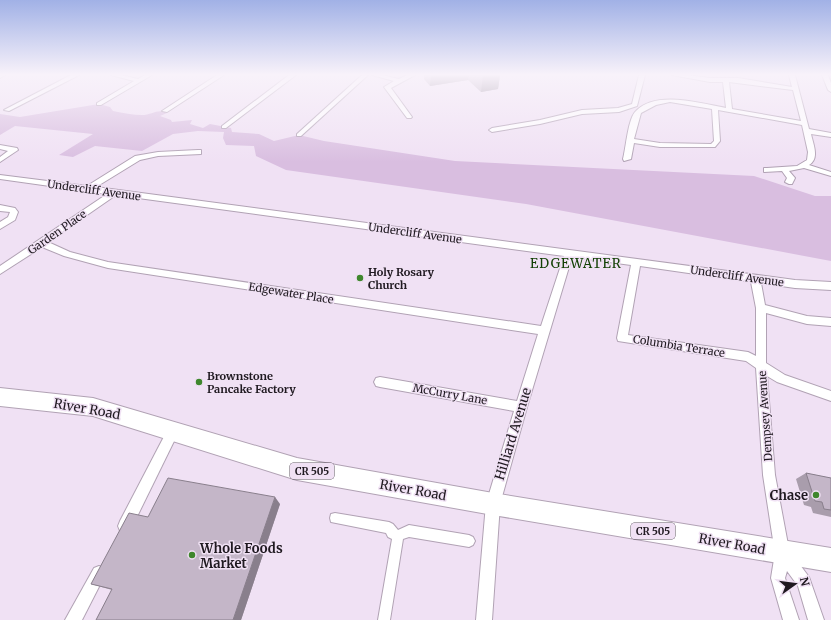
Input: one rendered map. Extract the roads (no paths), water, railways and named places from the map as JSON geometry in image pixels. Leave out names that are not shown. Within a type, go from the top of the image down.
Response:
[{"type":"main road","name":"River Road","points":[[0,397],[93,407],[297,469],[493,504],[831,560]]},
{"type":"street","points":[[7,110],[19,104]]},
{"type":"street","points":[[165,111],[176,104]]},
{"type":"street","points":[[224,127],[255,104]]},
{"type":"street","points":[[299,135],[333,104]]},
{"type":"street","points":[[400,104],[409,117]]},
{"type":"street","points":[[492,130],[540,122],[582,112],[619,110],[635,104]]},
{"type":"street","points":[[627,159],[635,118],[638,112],[655,104]]},
{"type":"street","points":[[689,104],[729,110],[806,127],[831,135]]},
{"type":"street","points":[[728,104],[729,110]]},
{"type":"street","points":[[768,170],[799,168],[805,166],[810,161],[812,152],[800,104]]},
{"type":"street","points":[[631,140],[660,145],[713,146],[717,142],[715,108]]},
{"type":"street","points":[[0,147],[14,150],[0,160]]},
{"type":"street","points":[[88,189],[138,158],[158,154],[198,152]]},
{"type":"street","points":[[805,166],[831,174]]},
{"type":"street","points":[[785,170],[791,178],[789,182]]},
{"type":"street","name":"Undercliff Avenue","points":[[0,178],[114,192],[756,279],[795,284],[831,286]]},
{"type":"street","name":"Garden Place","points":[[0,271],[114,192]]},
{"type":"street","points":[[0,208],[12,210],[14,212],[12,218],[0,226]]},
{"type":"street","name":"Edgewater Place","points":[[41,243],[67,254],[108,265],[545,331]]},
{"type":"street","name":"Hilliard Avenue","points":[[484,620],[493,504],[520,407],[569,253]]},
{"type":"street","name":"Columbia Terrace","points":[[636,262],[622,338],[748,357],[761,368]]},
{"type":"street","name":"Dempsey Avenue","points":[[756,279],[761,308],[761,368],[769,475],[782,553]]},
{"type":"street","points":[[761,308],[806,320],[831,322]]},
{"type":"street","points":[[761,368],[781,379],[831,396]]},
{"type":"street","name":"McCurry Lane","points":[[380,382],[520,407]]},
{"type":"street","points":[[118,538],[142,495],[173,431]]},
{"type":"street","points":[[335,518],[389,528],[392,534],[398,536],[409,531],[469,541]]},
{"type":"street","points":[[384,620],[398,536]]},
{"type":"street","points":[[782,553],[778,578],[791,620]]},
{"type":"street","points":[[782,553],[804,582],[816,620]]},
{"type":"street","points":[[73,620],[104,563]]},
{"type":"place","name":"Holy Rosary Church","points":[[360,278]]},
{"type":"place","name":"Brownstone Pancake Factory","points":[[199,382]]},
{"type":"place","name":"Chase","points":[[816,495]]},
{"type":"place","name":"Whole Foods Market","points":[[192,555]]},
{"type":"district","name":"EDGEWATER","points":[[576,263]]}]
